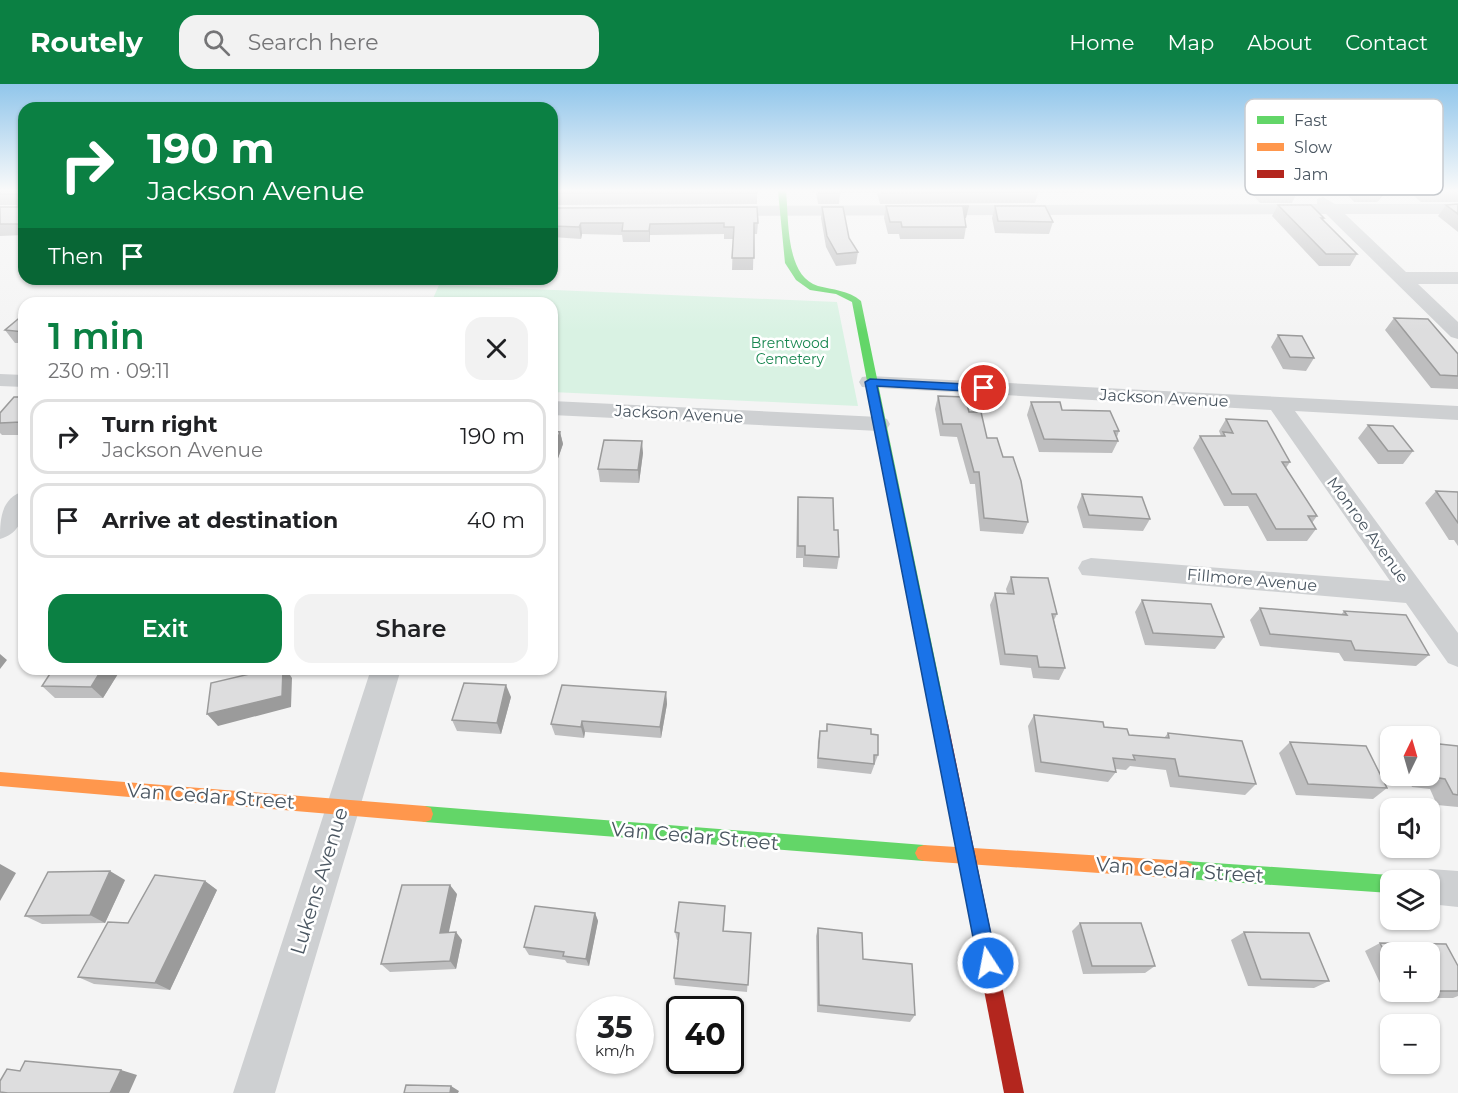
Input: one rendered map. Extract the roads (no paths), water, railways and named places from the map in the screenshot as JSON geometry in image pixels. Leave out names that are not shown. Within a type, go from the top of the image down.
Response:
[{"type":"street","points":[[786,238],[789,262],[799,278],[813,288],[838,292],[856,301],[870,382],[1014,1093]]},
{"type":"street","points":[[1360,238],[1458,333]]},
{"type":"street","points":[[1401,278],[1458,278]]},
{"type":"street","points":[[0,380],[18,381]]},
{"type":"street","name":"Jackson Avenue","points":[[870,382],[1458,413]]},
{"type":"street","name":"Monroe Avenue","points":[[1278,404],[1458,656]]},
{"type":"street","name":"Jackson Avenue","points":[[558,408],[879,424]]},
{"type":"street","points":[[0,530],[18,508]]},
{"type":"street","name":"Fillmore Avenue","points":[[1091,568],[1413,593]]},
{"type":"street","name":"Lukens Avenue","points":[[255,1093],[384,675]]},
{"type":"street","name":"Van Cedar Street","points":[[0,779],[735,840],[1380,883]]},
{"type":"street","points":[[1440,888],[1458,889]]},
{"type":"park label","name":"Brentwood Cemetery","points":[[790,352]]}]
